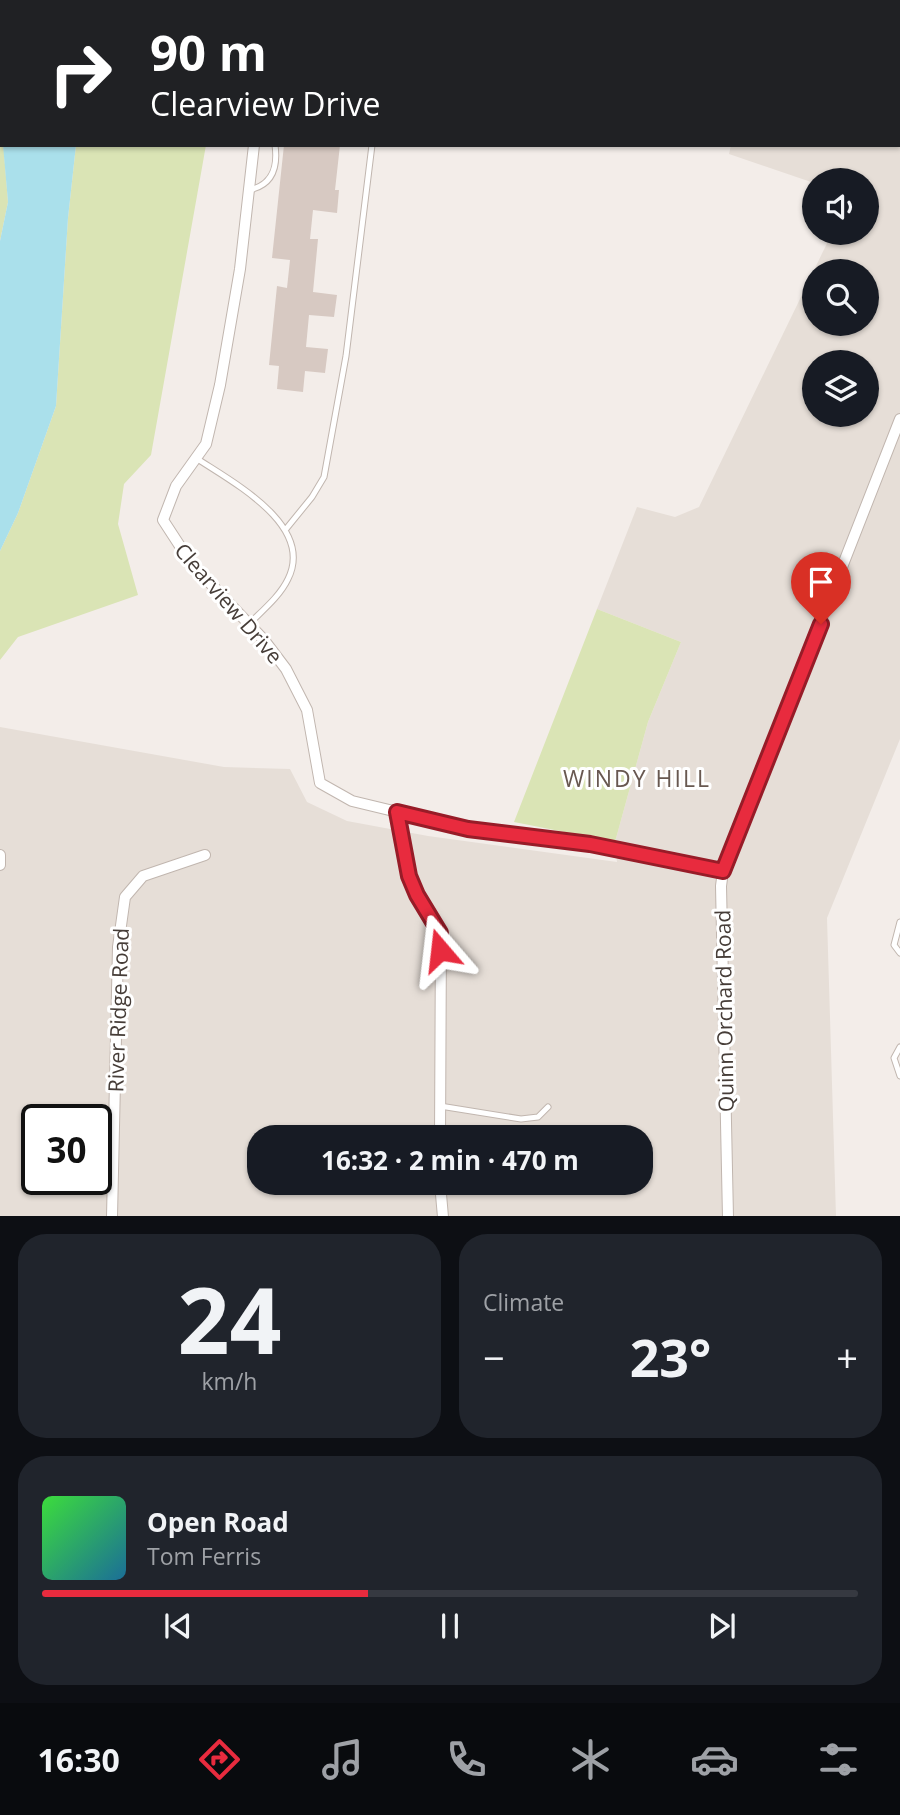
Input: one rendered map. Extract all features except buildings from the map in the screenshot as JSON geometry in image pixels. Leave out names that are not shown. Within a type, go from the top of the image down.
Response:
[{"type":"street","name":"Clearview Drive","points":[[254,147],[240,268],[220,385],[206,444],[176,486],[163,520],[191,563],[249,624],[286,669],[307,710],[320,783],[352,802],[468,829],[590,844],[723,871]]},
{"type":"street","name":"Quinn Orchard Road","points":[[728,1216],[721,900],[723,871],[900,419]]},
{"type":"street","points":[[0,855],[0,865]]},
{"type":"street","name":"River Ridge Road","points":[[112,1216],[118,947],[125,897],[143,876],[205,855]]},
{"type":"street","points":[[440,933],[440,1125]]},
{"type":"street","points":[[441,1195],[443,1216]]},
{"type":"lane","points":[[249,190],[256,189],[273,177],[275,147]]},
{"type":"lane","points":[[286,529],[312,497],[324,477],[346,356],[372,147]]},
{"type":"lane","points":[[197,458],[261,502],[286,529],[293,552],[293,565],[288,580],[274,600],[249,624]]},
{"type":"lane","points":[[397,812],[409,876],[440,933]]},
{"type":"lane","points":[[900,922],[894,945],[900,953]]},
{"type":"lane","points":[[900,1047],[894,1058],[900,1076]]},
{"type":"lane","points":[[440,1106],[521,1119],[538,1117],[548,1107]]},
{"type":"shaded area","points":[[731,147],[900,147],[900,739],[827,918],[836,1216],[0,1216],[0,727],[224,767],[290,769],[307,802],[347,821],[428,836],[617,862],[615,842],[648,722],[681,642],[597,609],[637,507],[675,517],[699,507],[802,295],[802,336],[879,336],[879,259],[819,259],[826,245],[879,245],[879,168],[802,168],[802,179],[729,154]]},
{"type":"green space","points":[[0,147],[4,147],[8,202],[0,241]]},
{"type":"green space","points":[[76,147],[206,147],[151,455],[124,484],[118,524],[138,595],[18,637],[0,660],[0,551],[18,513],[56,406],[68,218]]},
{"type":"green space","points":[[597,609],[681,642],[648,722],[615,842],[514,822]]},
{"type":"water","points":[[3,147],[76,147],[68,218],[56,406],[18,513],[0,551],[0,241],[8,202]]},
{"type":"district","name":"WINDY HILL","points":[[637,778]]},
{"type":"route","points":[[440,950],[440,933],[409,876],[397,812],[468,829],[590,844],[723,871],[821,624]]}]
